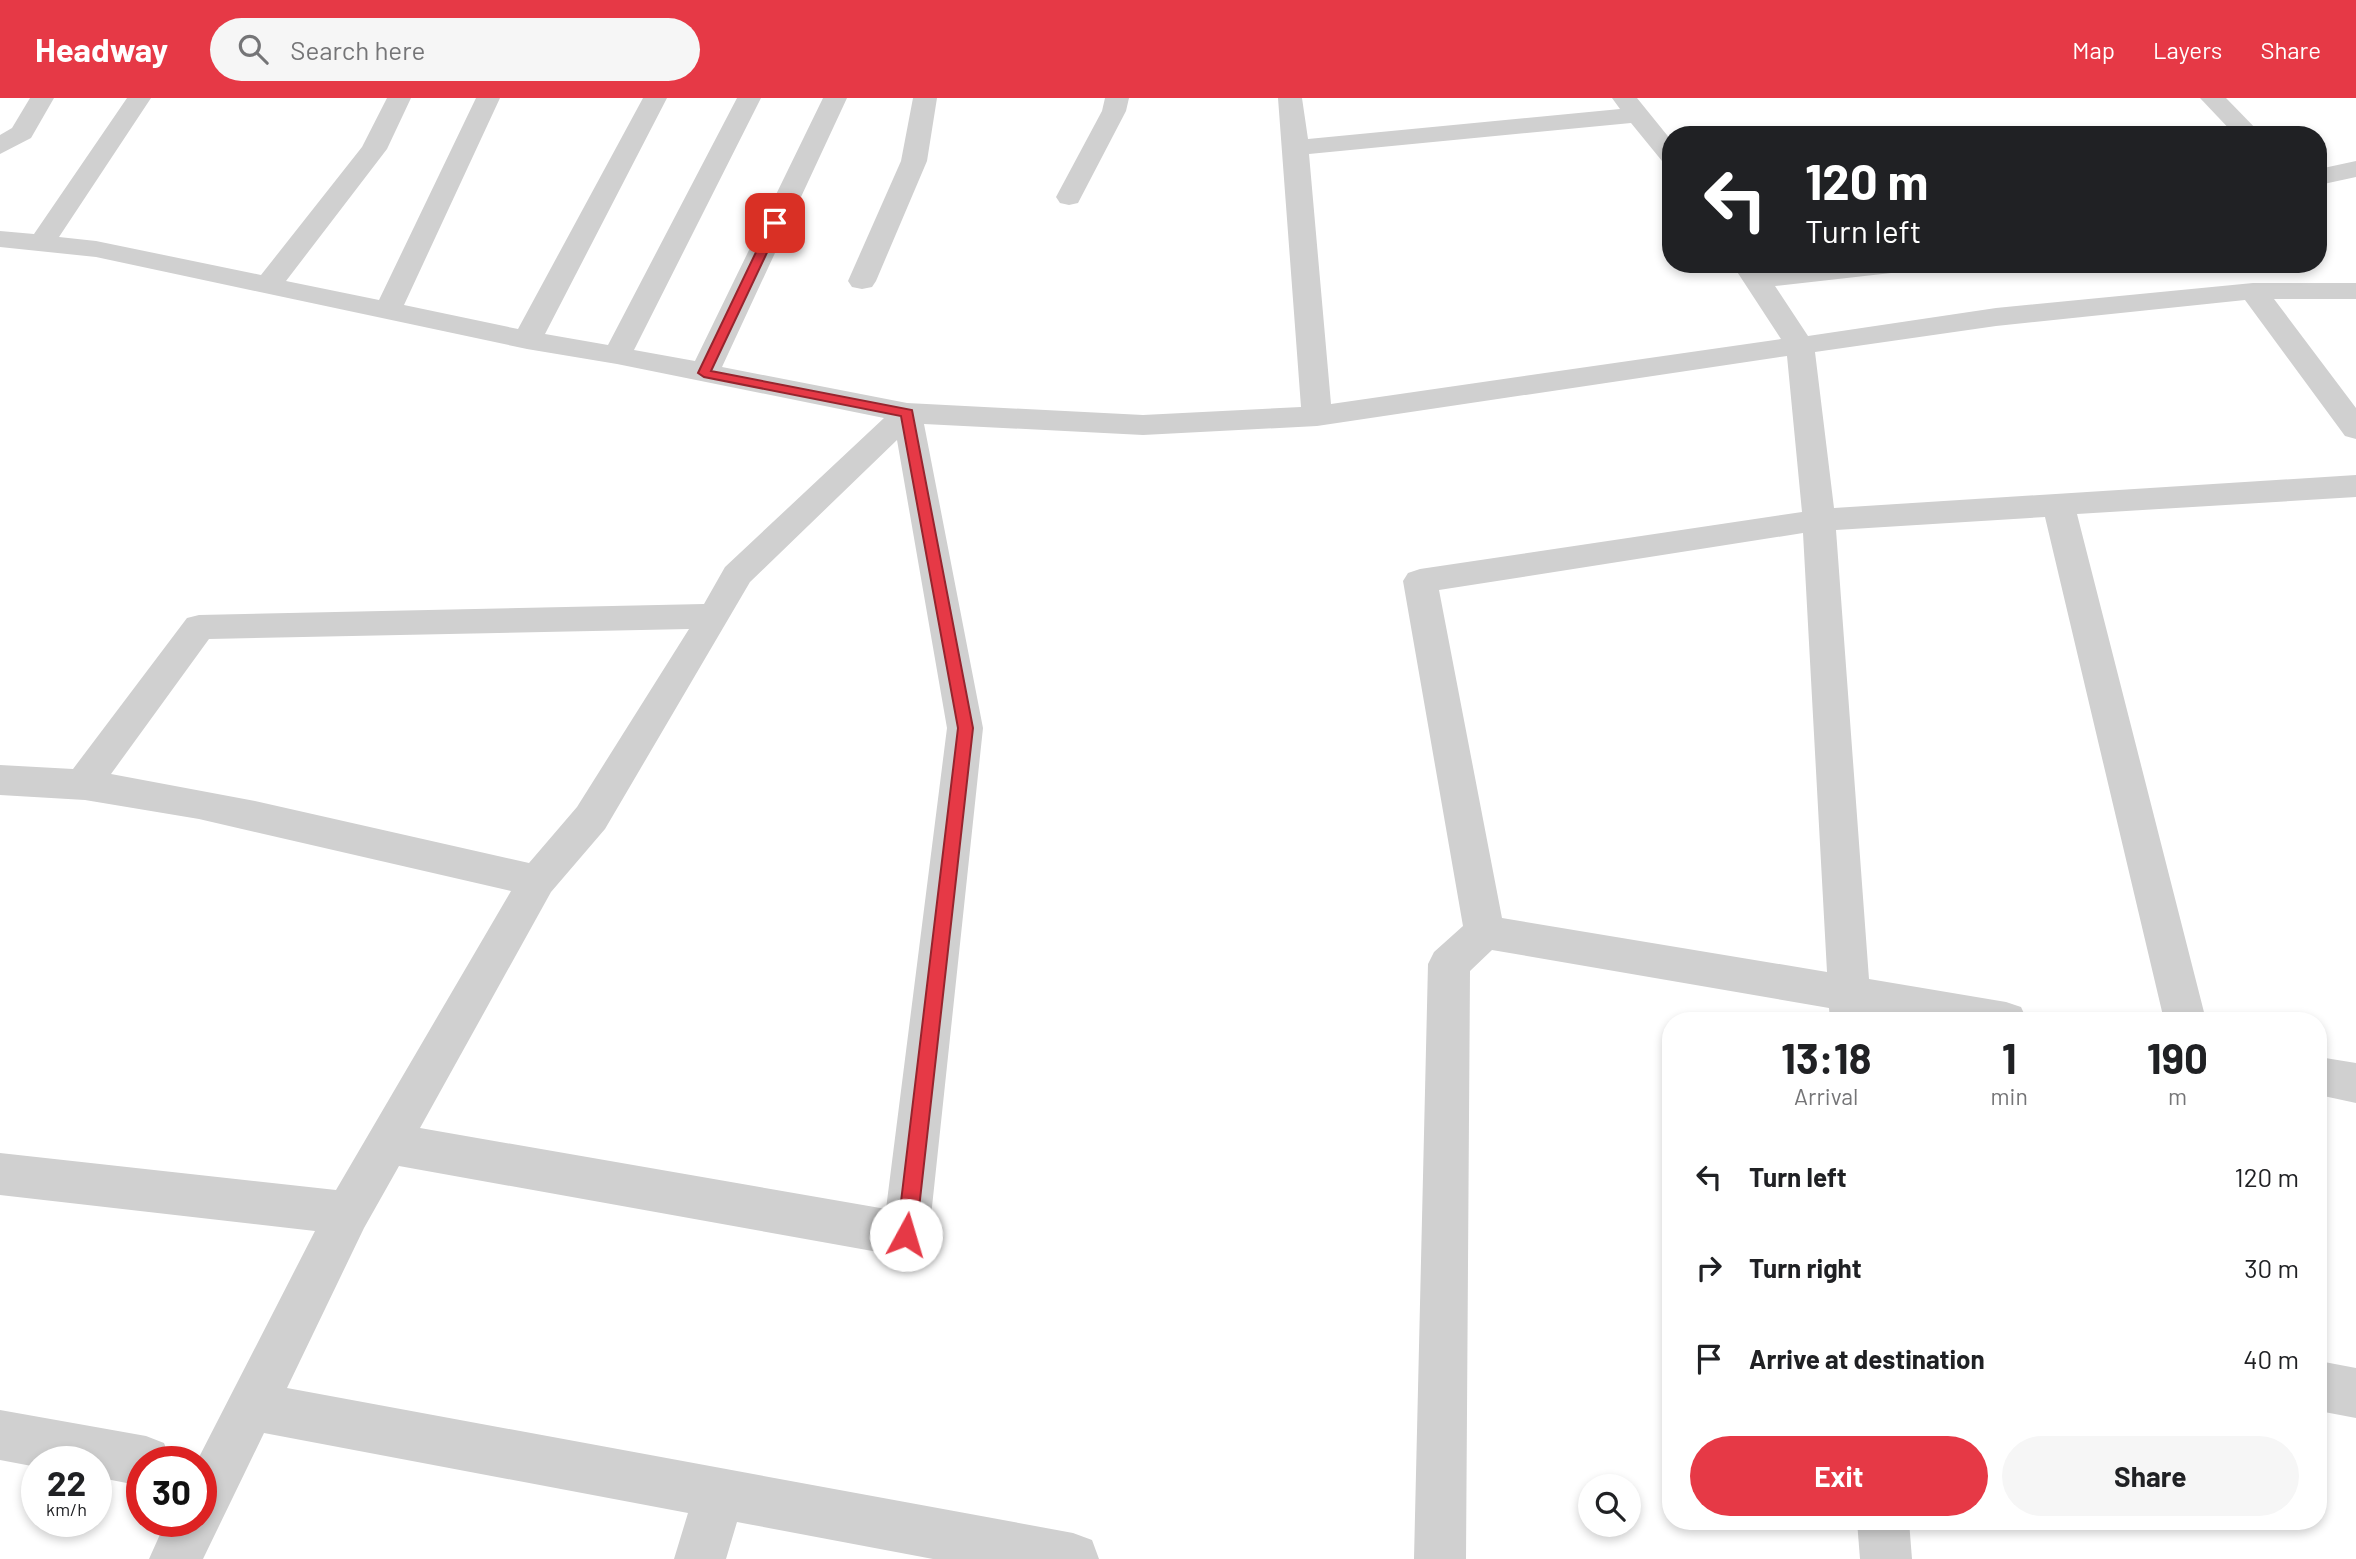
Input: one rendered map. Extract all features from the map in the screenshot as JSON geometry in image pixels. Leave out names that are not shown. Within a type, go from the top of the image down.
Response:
[{"type":"street","points":[[0,146],[22,133],[42,98]]},
{"type":"street","points":[[41,244],[139,98]]},
{"type":"street","points":[[268,285],[374,149],[399,98]]},
{"type":"street","points":[[387,310],[488,98]]},
{"type":"street","points":[[527,340],[654,98]]},
{"type":"street","points":[[618,355],[749,98]]},
{"type":"street","points":[[704,373],[835,98]]},
{"type":"street","points":[[862,281],[914,161],[925,98]]},
{"type":"street","points":[[1069,197],[1114,111],[1117,98]]},
{"type":"street","points":[[1290,98],[1317,416]]},
{"type":"street","points":[[2212,98],[2241,126]]},
{"type":"street","points":[[1296,148],[1631,107],[1662,145]]},
{"type":"street","points":[[2327,175],[2356,169]]},
{"type":"street","points":[[0,239],[96,250],[527,340],[618,355],[907,413],[1143,425],[1317,416],[1996,317],[2253,291],[2356,291]]},
{"type":"street","points":[[1752,273],[1800,346],[1819,520],[1850,1006]]},
{"type":"street","points":[[2253,291],[2356,429]]},
{"type":"street","points":[[217,1467],[252,1406],[348,1213],[537,881],[591,818],[715,616],[737,575],[907,413]]},
{"type":"street","points":[[388,1143],[906,1235],[965,728],[907,413]]},
{"type":"street","points":[[1485,932],[1420,581],[1819,520],[2356,486]]},
{"type":"street","points":[[2058,505],[2183,1012]]},
{"type":"street","points":[[82,785],[199,627],[715,616]]},
{"type":"street","points":[[0,780],[82,785],[274,820],[537,881]]},
{"type":"street","points":[[1485,932],[1850,1006],[1917,1012]]},
{"type":"street","points":[[1440,1559],[1449,964],[1485,932]]},
{"type":"street","points":[[2327,1078],[2356,1083]]},
{"type":"street","points":[[0,1174],[348,1213]]},
{"type":"street","points":[[2327,1388],[2356,1393]]},
{"type":"street","points":[[252,1406],[1073,1559]]},
{"type":"street","points":[[0,1435],[126,1457]]},
{"type":"street","points":[[700,1559],[720,1492]]},
{"type":"street","points":[[1884,1530],[1886,1559]]},
{"type":"street","points":[[176,1559],[186,1537]]},
{"type":"route","points":[[775,223],[704,373],[907,413],[965,728],[906,1235]]}]
